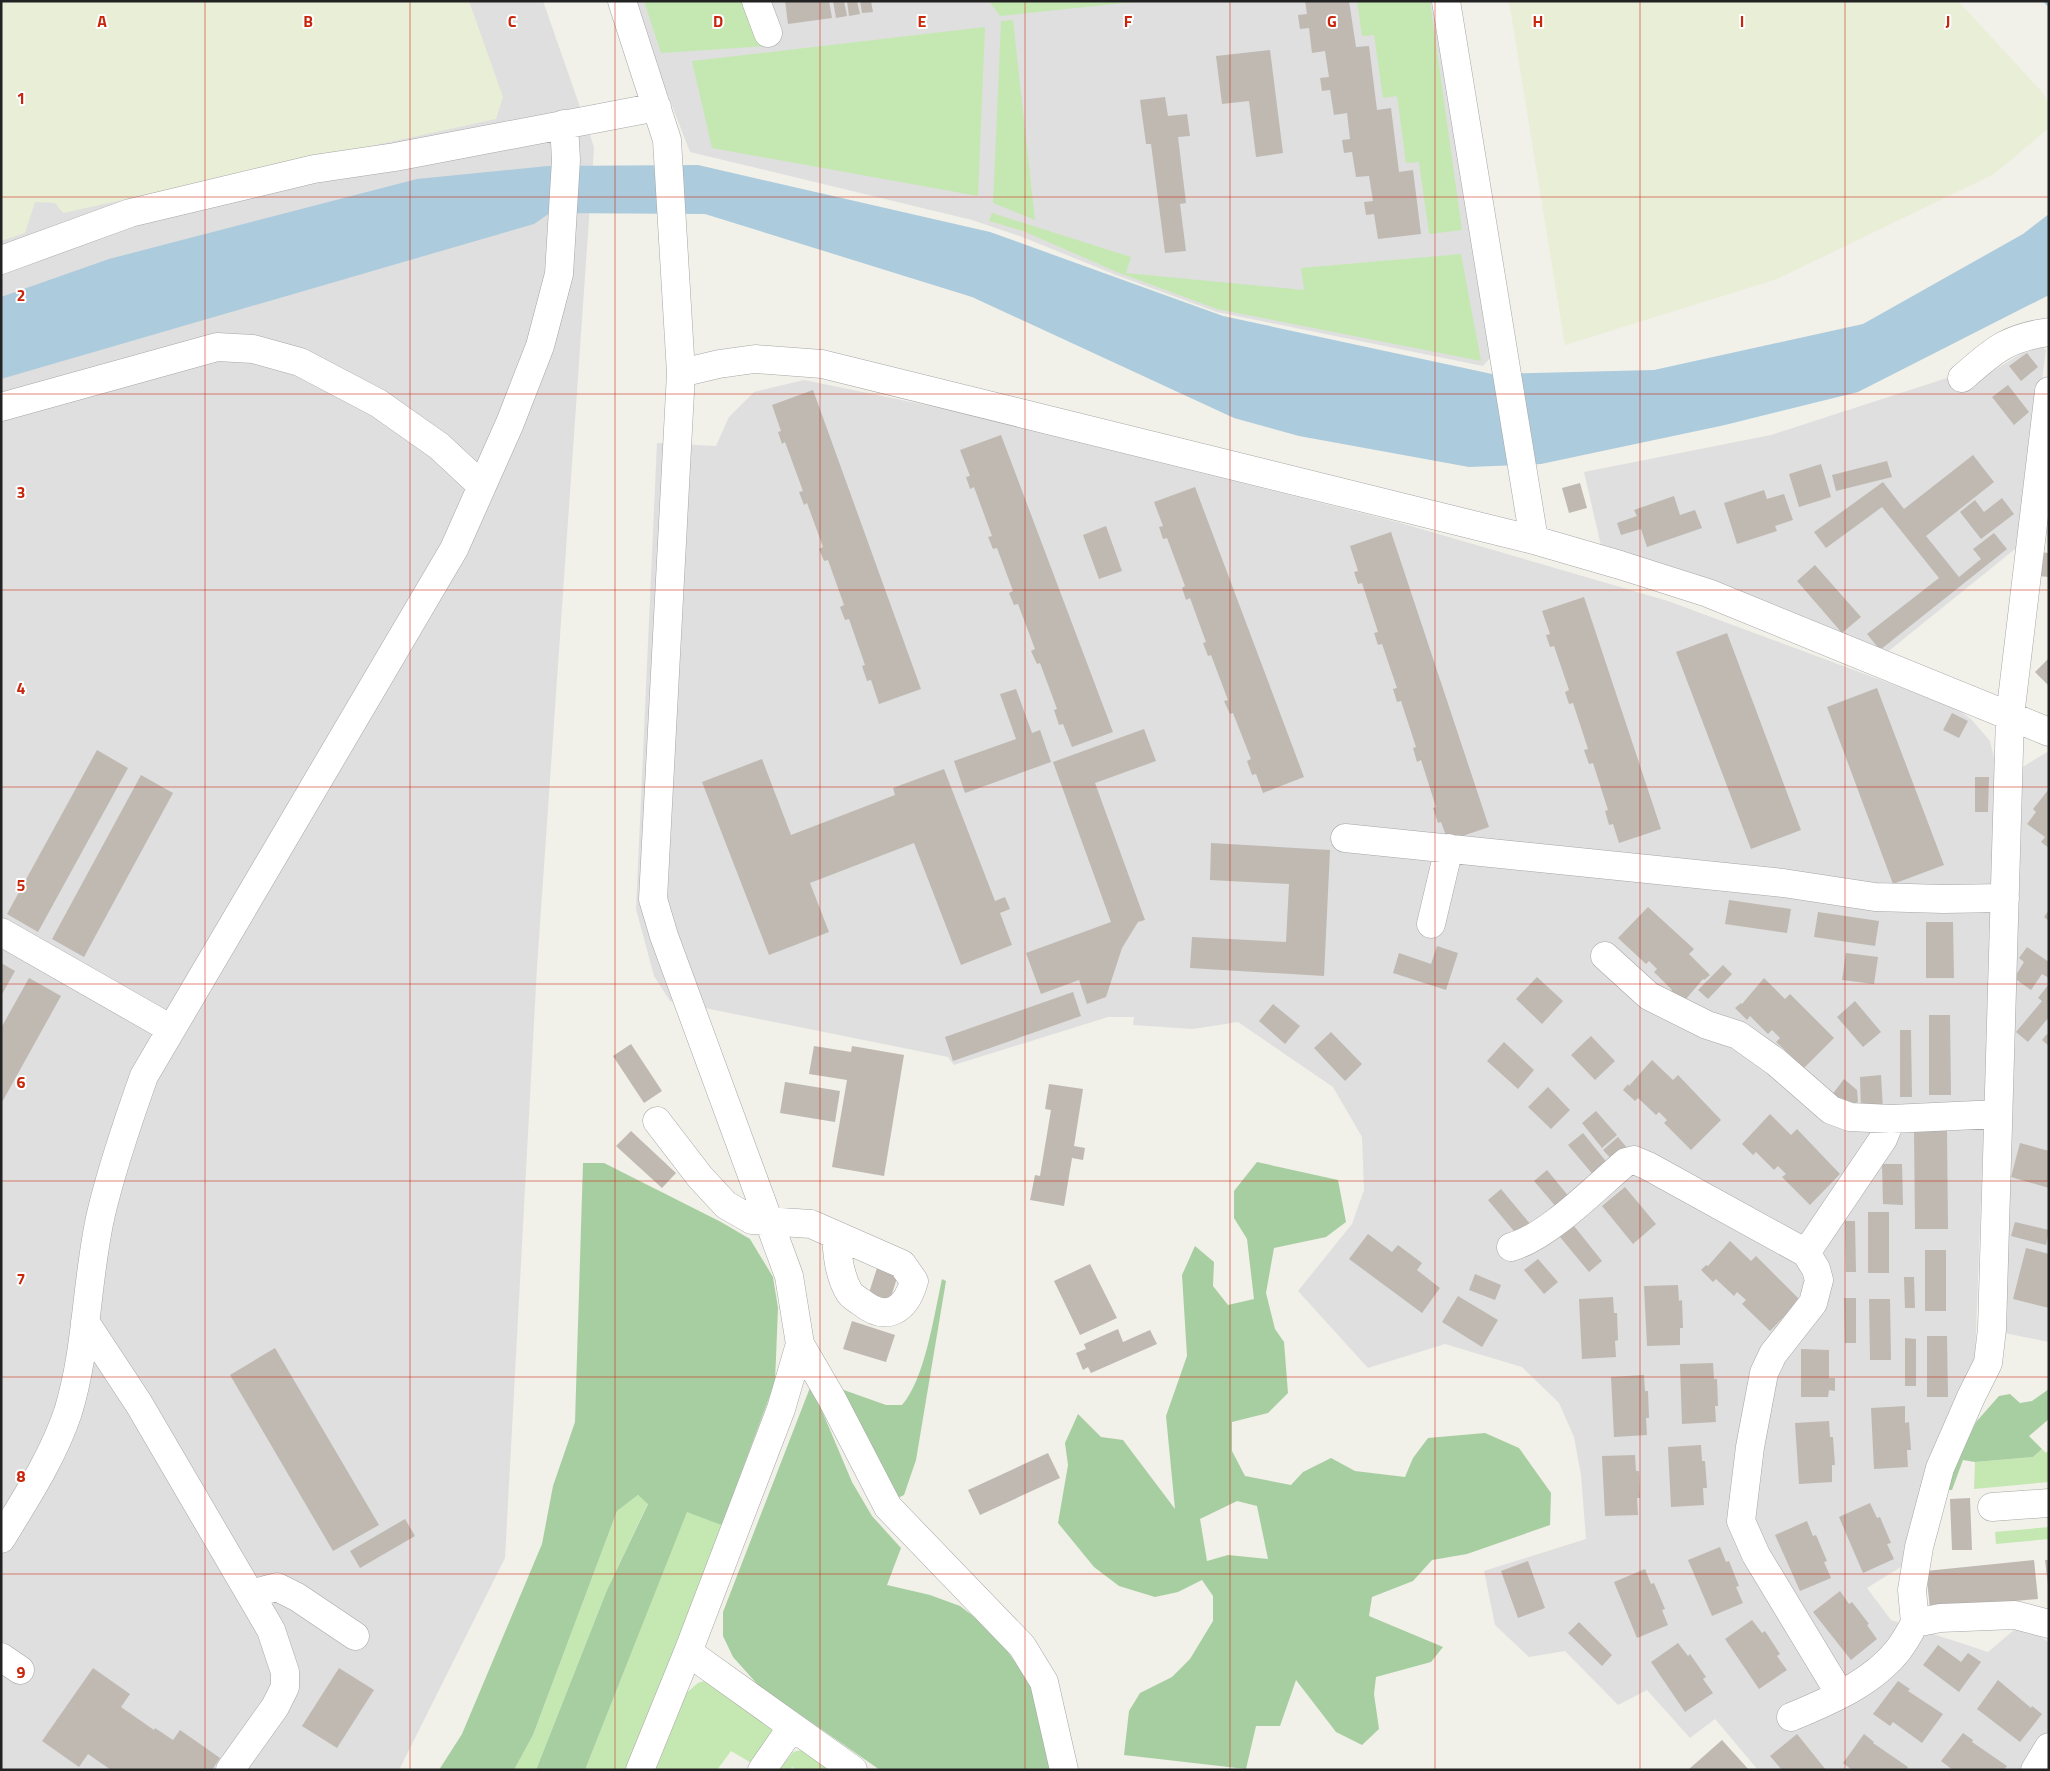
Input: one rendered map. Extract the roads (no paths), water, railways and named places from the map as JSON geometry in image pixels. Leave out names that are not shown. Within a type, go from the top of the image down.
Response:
[{"type":"street","points":[[622,1],[667,140],[681,374],[653,899],[664,936],[789,1276],[800,1344],[832,1399],[888,1507],[1002,1623],[1026,1653],[1044,1682],[1064,1770]]},
{"type":"street","points":[[756,1],[768,33]]},
{"type":"street","points":[[1446,1],[1534,540]]},
{"type":"street","points":[[1,260],[139,210],[314,169],[395,157],[657,107]]},
{"type":"street","points":[[1,1539],[42,1472],[67,1414],[81,1366],[85,1322],[101,1214],[123,1137],[144,1076],[454,549],[510,423],[550,314],[559,274],[566,160],[564,124]]},
{"type":"street","points":[[1962,378],[1998,347],[2025,335],[2049,332]]},
{"type":"street","points":[[1,407],[217,347],[253,349],[300,362],[378,402],[439,446],[482,486]]},
{"type":"street","points":[[681,374],[719,364],[754,359],[822,364],[1534,540],[1708,593],[2049,732]]},
{"type":"street","points":[[1791,1717],[1867,1679],[1898,1650],[1915,1623],[1912,1590],[1919,1547],[1938,1476],[1971,1396],[1988,1363],[1992,1329],[2010,716],[2049,391]]},
{"type":"street","points":[[1345,838],[1783,883],[1876,897],[2005,898]]},
{"type":"street","points":[[1431,924],[1449,848]]},
{"type":"street","points":[[1,932],[171,1029]]},
{"type":"street","points":[[1605,956],[1649,996],[1707,1025],[1738,1035],[1776,1062],[1831,1110],[1850,1117],[1892,1119],[1998,1114]]},
{"type":"street","points":[[1806,1253],[1883,1139],[1892,1119]]},
{"type":"street","points":[[657,1122],[700,1177],[726,1205],[752,1220],[811,1224],[836,1235]]},
{"type":"street","points":[[1511,1247],[1520,1245],[1558,1219],[1626,1162],[1634,1160],[1806,1253],[1816,1269],[1819,1280],[1813,1303],[1773,1354],[1764,1373],[1750,1447],[1741,1521],[1756,1555],[1840,1694]]},
{"type":"street","points":[[85,1322],[140,1404],[271,1630],[285,1672],[285,1686],[275,1707],[230,1770]]},
{"type":"street","points":[[640,1770],[688,1652],[781,1409],[800,1344]]},
{"type":"street","points":[[1992,1507],[2049,1503]]},
{"type":"street","points":[[250,1594],[277,1587],[297,1597],[355,1636]]},
{"type":"street","points":[[1915,1623],[1940,1618],[2015,1615],[2049,1624]]},
{"type":"street","points":[[688,1652],[853,1770]]},
{"type":"street","points":[[762,1770],[792,1726]]},
{"type":"street","points":[[2035,1770],[2049,1748]]},
{"type":"water","points":[[698,165],[990,232],[1223,316],[1492,374],[1654,370],[1863,324],[2023,234],[2049,214],[2049,295],[1858,392],[1725,425],[1541,464],[1469,467],[1299,436],[1234,418],[972,297],[705,214],[550,213],[534,224],[1,379],[1,297],[109,259],[417,179],[548,166]]}]
